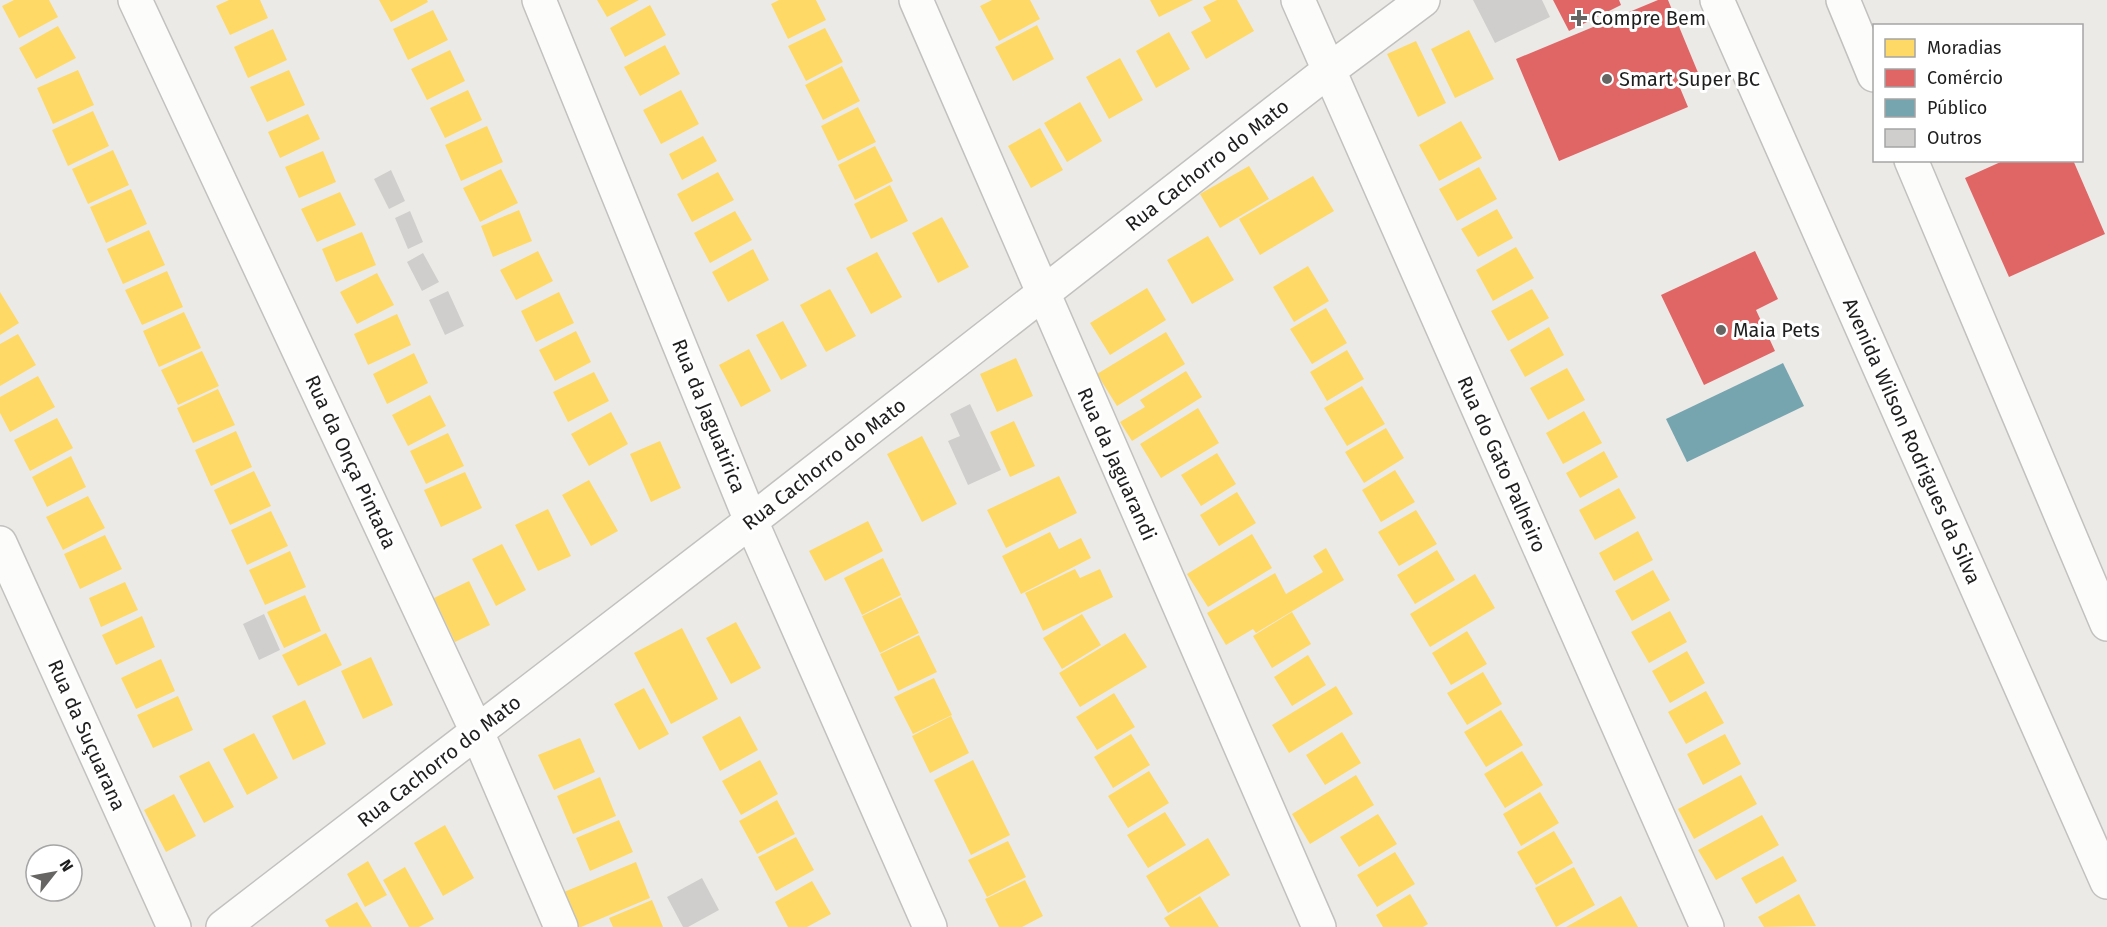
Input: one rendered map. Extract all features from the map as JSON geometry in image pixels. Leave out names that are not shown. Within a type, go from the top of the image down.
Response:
[{"type":"street","name":"Rua da Onça Pintada","points":[[135,0],[477,732],[561,927]]},
{"type":"street","name":"Rua da Jaguatirica","points":[[539,0],[752,521],[930,927]]},
{"type":"street","name":"Rua da Jaguarandi","points":[[916,0],[1319,927]]},
{"type":"street","name":"Rua do Gato Palheiro","points":[[1298,0],[1707,927]]},
{"type":"street","name":"Rua Cachorro do Mato","points":[[223,927],[752,521],[1328,71],[1423,0]]},
{"type":"street","name":"Avenida Wilson Rodrigues da Silva","points":[[1717,0],[2107,882]]},
{"type":"street","points":[[1843,0],[1873,70]]},
{"type":"street","points":[[1912,162],[2107,624]]},
{"type":"street","name":"Rua da Suçuarana","points":[[0,543],[174,927]]},
{"type":"building: Moradias","points":[[14,0],[49,0],[58,17],[19,38],[2,6]]},
{"type":"building: Moradias","points":[[229,0],[260,0],[268,18],[230,35],[216,6]]},
{"type":"building: Moradias","points":[[379,0],[427,0],[428,2],[391,22]]},
{"type":"building: Moradias","points":[[597,0],[639,0],[607,17]]},
{"type":"building: Moradias","points":[[779,0],[816,0],[826,20],[788,39],[771,4]]},
{"type":"building: Moradias","points":[[992,0],[1030,0],[1040,19],[999,41],[980,6]]},
{"type":"building: Moradias","points":[[1150,0],[1193,0],[1159,17]]},
{"type":"building: Moradias","points":[[1217,0],[1237,0],[1254,31],[1206,59],[1191,32],[1211,21],[1203,7]]},
{"type":"building: Moradias","points":[[650,5],[666,35],[625,57],[610,28]]},
{"type":"building: Moradias","points":[[433,10],[448,40],[408,60],[393,29]]},
{"type":"building: Moradias","points":[[1037,25],[1054,59],[1013,81],[995,47]]},
{"type":"building: Moradias","points":[[58,26],[76,58],[36,79],[19,48]]},
{"type":"building: Moradias","points":[[825,28],[843,62],[806,81],[788,46]]},
{"type":"building: Moradias","points":[[273,29],[287,60],[248,78],[234,47]]},
{"type":"building: Moradias","points":[[1469,30],[1494,79],[1455,98],[1431,49]]},
{"type":"building: Moradias","points":[[1169,32],[1190,69],[1156,88],[1136,51]]},
{"type":"building: Moradias","points":[[1416,41],[1446,103],[1418,117],[1387,54]]},
{"type":"building: Moradias","points":[[665,45],[680,74],[640,96],[624,67]]},
{"type":"building: Moradias","points":[[450,50],[465,81],[427,100],[411,69]]},
{"type":"building: Moradias","points":[[1120,58],[1143,100],[1109,119],[1086,77]]},
{"type":"building: Moradias","points":[[842,66],[860,101],[823,120],[805,85]]},
{"type":"building: Moradias","points":[[78,70],[94,105],[53,124],[37,88]]},
{"type":"building: Moradias","points":[[289,70],[305,105],[267,122],[250,87]]},
{"type":"building: Moradias","points":[[468,90],[482,120],[445,138],[430,108]]},
{"type":"building: Moradias","points":[[681,90],[699,124],[661,144],[643,110]]},
{"type":"building: Moradias","points":[[1080,102],[1102,141],[1067,162],[1044,123]]},
{"type":"building: Moradias","points":[[858,107],[876,142],[838,161],[821,126]]},
{"type":"building: Moradias","points":[[93,111],[109,146],[68,166],[52,130]]},
{"type":"building: Moradias","points":[[308,114],[320,139],[280,158],[268,132]]},
{"type":"building: Moradias","points":[[1461,121],[1482,158],[1439,181],[1419,145]]},
{"type":"building: Moradias","points":[[487,126],[503,162],[461,181],[445,145]]},
{"type":"building: Moradias","points":[[1040,128],[1063,170],[1031,188],[1008,146]]},
{"type":"building: Moradias","points":[[703,136],[717,161],[682,180],[669,154]]},
{"type":"building: Moradias","points":[[875,146],[893,181],[855,200],[838,165]]},
{"type":"building: Moradias","points":[[113,150],[129,185],[88,204],[72,169]]},
{"type":"building: Moradias","points":[[323,151],[336,182],[299,198],[285,167]]},
{"type":"building: Moradias","points":[[1249,166],[1269,199],[1220,228],[1200,194]]},
{"type":"building: Moradias","points":[[1479,167],[1497,199],[1457,221],[1439,189]]},
{"type":"building: Moradias","points":[[501,169],[518,203],[480,222],[463,188]]},
{"type":"building: Moradias","points":[[718,172],[734,200],[692,222],[677,194]]},
{"type":"building: Moradias","points":[[1313,176],[1334,211],[1260,255],[1239,219]]},
{"type":"building: Moradias","points":[[890,185],[908,221],[871,239],[854,204]]},
{"type":"building: Moradias","points":[[131,189],[147,224],[106,243],[90,207]]},
{"type":"building: Moradias","points":[[340,192],[356,225],[317,242],[301,209]]},
{"type":"building: Moradias","points":[[1497,209],[1513,238],[1478,257],[1461,229]]},
{"type":"building: Moradias","points":[[519,210],[532,241],[493,257],[481,226]]},
{"type":"building: Moradias","points":[[735,211],[752,240],[710,263],[694,233]]},
{"type":"building: Moradias","points":[[942,217],[969,267],[938,283],[912,233]]},
{"type":"building: Moradias","points":[[149,230],[165,265],[123,284],[107,249]]},
{"type":"building: Moradias","points":[[362,232],[376,265],[336,282],[322,249]]},
{"type":"building: Moradias","points":[[1208,236],[1234,280],[1192,304],[1167,260]]},
{"type":"building: Moradias","points":[[1516,247],[1534,278],[1493,301],[1476,270]]},
{"type":"building: Moradias","points":[[753,249],[769,280],[728,302],[712,272]]},
{"type":"building: Moradias","points":[[538,251],[553,281],[516,300],[500,270]]},
{"type":"building: Moradias","points":[[877,252],[902,297],[871,314],[846,268]]},
{"type":"building: Moradias","points":[[1308,266],[1329,301],[1294,322],[1273,287]]},
{"type":"building: Moradias","points":[[167,271],[183,307],[142,325],[125,290]]},
{"type":"building: Moradias","points":[[377,273],[394,305],[357,324],[340,292]]},
{"type":"building: Moradias","points":[[1147,288],[1166,320],[1110,355],[1090,323]]},
{"type":"building: Moradias","points":[[830,289],[856,336],[826,352],[800,305]]},
{"type":"building: Moradias","points":[[1532,289],[1549,318],[1508,341],[1491,311]]},
{"type":"building: Moradias","points":[[0,292],[19,323],[0,335]]},
{"type":"building: Moradias","points":[[559,292],[574,323],[536,342],[521,311]]},
{"type":"building: Moradias","points":[[1326,308],[1347,343],[1312,364],[1290,329]]},
{"type":"building: Moradias","points":[[184,312],[201,348],[159,367],[143,331]]},
{"type":"building: Moradias","points":[[397,314],[411,345],[368,365],[354,334]]},
{"type":"building: Moradias","points":[[783,321],[807,366],[781,380],[756,335]]},
{"type":"building: Moradias","points":[[1549,327],[1564,355],[1525,377],[1510,350]]},
{"type":"building: Moradias","points":[[576,331],[591,362],[555,381],[539,350]]},
{"type":"building: Moradias","points":[[1166,332],[1185,364],[1117,406],[1097,374]]},
{"type":"building: Moradias","points":[[18,334],[36,365],[0,386],[0,344]]},
{"type":"building: Moradias","points":[[749,349],[771,391],[741,407],[719,365]]},
{"type":"building: Moradias","points":[[1347,350],[1364,379],[1327,401],[1310,372]]},
{"type":"building: Moradias","points":[[202,351],[219,386],[178,405],[161,370]]},
{"type":"building: Moradias","points":[[414,353],[428,383],[387,404],[373,374]]},
{"type":"building: Moradias","points":[[1016,358],[1033,396],[997,412],[980,374]]},
{"type":"building: Moradias","points":[[1567,368],[1585,400],[1548,420],[1530,388]]},
{"type":"building: Moradias","points":[[1186,371],[1202,397],[1132,441],[1120,422],[1145,407],[1140,400]]},
{"type":"building: Moradias","points":[[594,372],[609,401],[568,422],[553,392]]},
{"type":"building: Moradias","points":[[38,376],[55,407],[10,432],[0,413],[0,397]]},
{"type":"building: Moradias","points":[[1362,386],[1385,424],[1347,446],[1324,408]]},
{"type":"building: Moradias","points":[[218,389],[235,425],[193,443],[177,408]]},
{"type":"building: Moradias","points":[[430,395],[446,426],[408,446],[392,415]]},
{"type":"building: Moradias","points":[[1198,408],[1219,443],[1161,478],[1140,444]]},
{"type":"building: Moradias","points":[[1584,411],[1602,443],[1563,464],[1546,433]]},
{"type":"building: Moradias","points":[[611,412],[628,444],[589,466],[571,434]]},
{"type":"building: Moradias","points":[[57,418],[73,448],[30,471],[14,440]]},
{"type":"building: Moradias","points":[[1014,421],[1035,466],[1010,477],[990,432]]},
{"type":"building: Moradias","points":[[1386,428],[1404,458],[1364,483],[1345,452]]},
{"type":"building: Moradias","points":[[236,431],[252,467],[211,486],[195,450]]},
{"type":"building: Moradias","points":[[448,433],[464,466],[426,484],[410,451]]},
{"type":"building: Moradias","points":[[922,436],[957,504],[922,522],[887,454]]},
{"type":"building: Moradias","points":[[660,441],[681,488],[651,502],[630,454]]},
{"type":"building: Moradias","points":[[1604,451],[1618,477],[1580,498],[1566,473]]},
{"type":"building: Moradias","points":[[1217,453],[1236,484],[1201,506],[1181,475]]},
{"type":"building: Moradias","points":[[71,456],[86,487],[47,507],[32,477]]},
{"type":"building: Moradias","points":[[1395,470],[1415,502],[1381,522],[1362,490]]},
{"type":"building: Moradias","points":[[254,471],[271,506],[230,525],[214,490]]},
{"type":"building: Moradias","points":[[465,472],[482,508],[441,527],[424,490]]},
{"type":"building: Moradias","points":[[1059,476],[1077,513],[1006,548],[987,510]]},
{"type":"building: Moradias","points":[[589,480],[618,531],[591,546],[562,495]]},
{"type":"building: Moradias","points":[[1619,488],[1636,518],[1595,540],[1579,510]]},
{"type":"building: Moradias","points":[[1237,492],[1256,523],[1219,546],[1200,515]]},
{"type":"building: Moradias","points":[[88,496],[105,528],[63,550],[46,517]]},
{"type":"building: Moradias","points":[[548,509],[571,556],[538,571],[515,525]]},
{"type":"building: Moradias","points":[[1416,510],[1437,544],[1399,566],[1378,532]]},
{"type":"building: Moradias","points":[[271,511],[288,546],[247,565],[231,530]]},
{"type":"building: Moradias","points":[[868,521],[883,551],[825,581],[809,551]]},
{"type":"building: Moradias","points":[[1638,531],[1653,560],[1614,581],[1599,553]]},
{"type":"building: Moradias","points":[[1050,532],[1059,549],[1081,538],[1091,558],[1021,594],[1002,556]]},
{"type":"building: Moradias","points":[[1252,534],[1272,568],[1208,607],[1187,574]]},
{"type":"building: Moradias","points":[[105,535],[122,569],[80,589],[64,554]]},
{"type":"building: Moradias","points":[[502,544],[526,590],[496,606],[472,559]]},
{"type":"building: Moradias","points":[[1326,548],[1344,580],[1256,633],[1253,629],[1226,645],[1207,613],[1275,573],[1286,594],[1323,572],[1313,556]]},
{"type":"building: Moradias","points":[[1437,550],[1455,580],[1415,604],[1397,575]]},
{"type":"building: Moradias","points":[[290,551],[306,587],[265,605],[249,570]]},
{"type":"building: Moradias","points":[[883,558],[901,595],[862,615],[844,578]]},
{"type":"building: Moradias","points":[[1075,569],[1080,578],[1100,569],[1113,597],[1043,631],[1025,593]]},
{"type":"building: Moradias","points":[[1653,570],[1670,600],[1632,621],[1615,591]]},
{"type":"building: Moradias","points":[[1475,574],[1495,608],[1430,647],[1410,614]]},
{"type":"building: Moradias","points":[[469,581],[490,625],[455,642],[434,598]]},
{"type":"building: Moradias","points":[[125,582],[138,610],[101,627],[89,598]]},
{"type":"building: Moradias","points":[[305,595],[321,631],[284,648],[267,612]]},
{"type":"building: Moradias","points":[[901,597],[919,633],[880,653],[862,616]]},
{"type":"building: Moradias","points":[[1670,611],[1687,642],[1649,663],[1631,632]]},
{"type":"building: Moradias","points":[[1292,612],[1311,644],[1272,668],[1253,636]]},
{"type":"building: Moradias","points":[[1082,614],[1101,645],[1062,669],[1043,638]]},
{"type":"building: Moradias","points":[[142,616],[155,647],[116,665],[102,635]]},
{"type":"building: Moradias","points":[[736,622],[761,668],[731,684],[706,638]]},
{"type":"building: Moradias","points":[[682,628],[718,699],[671,724],[634,653]]},
{"type":"building: Moradias","points":[[1467,631],[1487,664],[1451,685],[1432,653]]},
{"type":"building: Moradias","points":[[326,633],[342,665],[298,686],[282,655]]},
{"type":"building: Moradias","points":[[1125,633],[1147,667],[1080,707],[1059,673]]},
{"type":"building: Moradias","points":[[919,635],[937,672],[898,691],[880,654]]},
{"type":"building: Moradias","points":[[1687,651],[1705,683],[1670,703],[1652,671]]},
{"type":"building: Moradias","points":[[1308,655],[1326,685],[1292,706],[1274,677]]},
{"type":"building: Moradias","points":[[371,657],[393,705],[363,719],[341,671]]},
{"type":"building: Moradias","points":[[161,659],[175,691],[136,709],[121,678]]},
{"type":"building: Moradias","points":[[1483,672],[1502,704],[1467,725],[1447,693]]},
{"type":"building: Moradias","points":[[934,678],[952,715],[913,734],[894,697]]},
{"type":"building: Moradias","points":[[1336,686],[1353,714],[1289,753],[1272,725]]},
{"type":"building: Moradias","points":[[644,688],[669,734],[639,750],[614,704]]},
{"type":"building: Moradias","points":[[1706,691],[1724,723],[1686,744],[1668,712]]},
{"type":"building: Moradias","points":[[1114,693],[1135,727],[1097,750],[1076,717]]},
{"type":"building: Moradias","points":[[178,696],[193,730],[153,748],[137,715]]},
{"type":"building: Moradias","points":[[305,700],[326,744],[293,760],[272,716]]},
{"type":"building: Moradias","points":[[1501,710],[1523,745],[1486,767],[1464,732]]},
{"type":"building: Moradias","points":[[740,716],[758,750],[720,771],[702,737]]},
{"type":"building: Moradias","points":[[951,716],[969,753],[930,773],[912,736]]},
{"type":"building: Moradias","points":[[1342,732],[1361,763],[1325,785],[1306,755]]},
{"type":"building: Moradias","points":[[254,733],[278,778],[247,795],[223,749]]},
{"type":"building: Moradias","points":[[1131,734],[1150,765],[1113,788],[1094,757]]},
{"type":"building: Moradias","points":[[1725,734],[1741,764],[1703,785],[1687,754]]},
{"type":"building: Moradias","points":[[580,738],[595,772],[554,790],[538,755]]},
{"type":"building: Moradias","points":[[1522,751],[1543,785],[1505,808],[1484,774]]},
{"type":"building: Moradias","points":[[760,760],[778,794],[741,815],[722,781]]},
{"type":"building: Moradias","points":[[973,760],[1010,835],[971,855],[934,780]]},
{"type":"building: Moradias","points":[[209,761],[234,807],[204,823],[179,776]]},
{"type":"building: Moradias","points":[[1149,771],[1169,803],[1128,828],[1108,796]]},
{"type":"building: Moradias","points":[[1356,775],[1374,805],[1310,844],[1292,814]]},
{"type":"building: Moradias","points":[[1741,775],[1757,804],[1694,839],[1678,809]]},
{"type":"building: Moradias","points":[[600,777],[616,816],[573,834],[557,796]]},
{"type":"building: Moradias","points":[[1540,792],[1559,823],[1521,846],[1503,814]]},
{"type":"building: Moradias","points":[[174,794],[196,836],[166,852],[144,810]]},
{"type":"building: Moradias","points":[[777,800],[795,834],[757,854],[739,821]]},
{"type":"building: Moradias","points":[[1165,812],[1186,845],[1148,868],[1127,835]]},
{"type":"building: Moradias","points":[[1378,814],[1397,844],[1359,867],[1340,837]]},
{"type":"building: Moradias","points":[[1762,815],[1779,845],[1716,880],[1698,850]]},
{"type":"building: Moradias","points":[[619,820],[633,852],[590,871],[576,838]]},
{"type":"building: Moradias","points":[[445,825],[474,878],[443,896],[414,843]]},
{"type":"building: Moradias","points":[[1554,831],[1573,863],[1536,885],[1517,852]]},
{"type":"building: Moradias","points":[[796,837],[814,870],[776,891],[758,857]]},
{"type":"building: Moradias","points":[[1208,838],[1230,875],[1168,913],[1146,876]]},
{"type":"building: Moradias","points":[[1008,841],[1026,877],[987,897],[968,860]]},
{"type":"building: Moradias","points":[[1395,852],[1415,884],[1377,907],[1357,875]]},
{"type":"building: Moradias","points":[[1783,856],[1797,881],[1756,904],[1741,878]]},
{"type":"building: Moradias","points":[[368,861],[387,895],[365,907],[347,874]]},
{"type":"building: Moradias","points":[[636,862],[650,898],[581,927],[565,927],[552,897]]},
{"type":"building: Moradias","points":[[405,867],[434,919],[419,927],[409,927],[383,880]]},
{"type":"building: Moradias","points":[[1574,867],[1595,905],[1556,927],[1535,888]]},
{"type":"building: Moradias","points":[[1025,880],[1043,916],[1022,927],[999,927],[985,899]]},
{"type":"building: Moradias","points":[[812,881],[831,914],[807,927],[788,927],[775,902]]},
{"type":"building: Moradias","points":[[1410,894],[1428,924],[1423,927],[1383,927],[1376,915]]},
{"type":"building: Moradias","points":[[1799,894],[1816,926],[1764,927],[1758,917]]},
{"type":"building: Moradias","points":[[1200,896],[1219,927],[1170,927],[1164,918]]},
{"type":"building: Moradias","points":[[1621,896],[1638,927],[1566,927]]},
{"type":"building: Moradias","points":[[652,900],[663,927],[613,927],[609,918]]},
{"type":"building: Moradias","points":[[357,902],[372,927],[329,927],[325,920]]},
{"type":"building: Comércio","name":"Compre Bem","points":[[1553,0],[1619,0],[1621,5],[1569,31]]},
{"type":"building: Comércio","name":"Smart Super BC","points":[[1658,0],[1668,0],[1699,75],[1678,83],[1688,107],[1559,161],[1516,59]]},
{"type":"building: Comércio","points":[[2001,162],[2074,162],[2105,234],[2009,277],[1965,178]]},
{"type":"building: Comércio","name":"Maia Pets","points":[[1755,251],[1778,299],[1756,310],[1775,351],[1704,385],[1661,295]]},
{"type":"building: Público","points":[[1783,363],[1804,406],[1687,462],[1666,419]]},
{"type":"building: Outros","points":[[1473,0],[1542,0],[1550,17],[1495,43]]},
{"type":"building: Outros","points":[[391,170],[405,201],[389,209],[374,179]]},
{"type":"building: Outros","points":[[410,211],[423,242],[408,249],[395,218]]},
{"type":"building: Outros","points":[[423,253],[439,282],[422,291],[407,262]]},
{"type":"building: Outros","points":[[448,291],[464,326],[445,335],[429,300]]},
{"type":"building: Outros","points":[[970,404],[1001,470],[968,485],[948,441],[960,436],[950,414]]},
{"type":"building: Outros","points":[[264,614],[280,650],[259,660],[243,624]]},
{"type":"building: Outros","points":[[702,878],[719,910],[688,927],[683,927],[667,897]]},
{"type":"place","name":"Compre Bem","points":[[1579,18]]},
{"type":"place","name":"Smart Super BC","points":[[1607,79]]},
{"type":"place","name":"Maia Pets","points":[[1721,330]]}]
